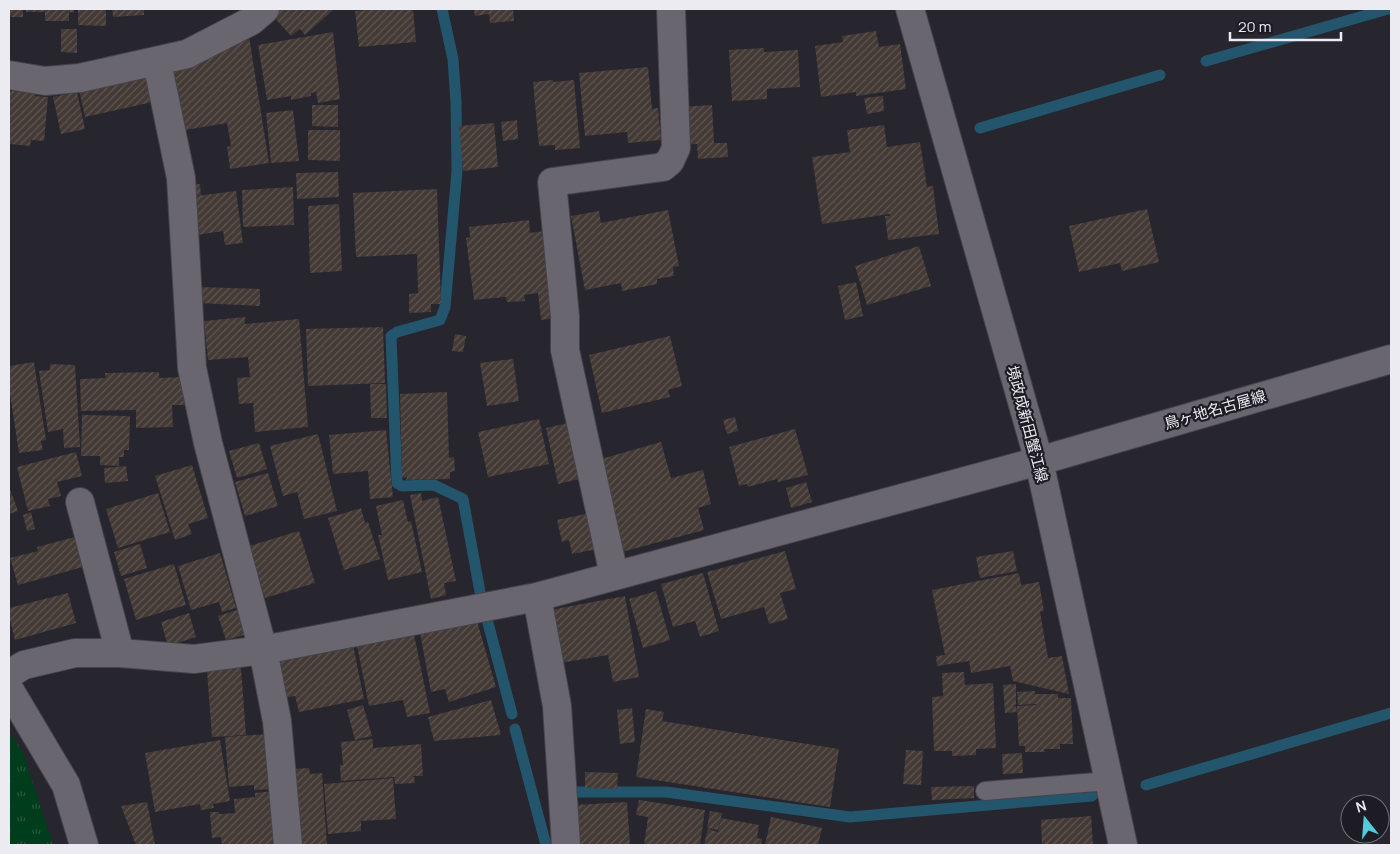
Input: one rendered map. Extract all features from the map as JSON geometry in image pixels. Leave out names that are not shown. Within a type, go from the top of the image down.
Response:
[{"type":"street","points":[[9,75],[45,81],[80,78],[158,62],[187,54],[251,21],[266,9]]},
{"type":"street","points":[[614,575],[565,350],[565,316],[552,182],[663,167],[670,161],[676,148],[671,9]]},
{"type":"street","name":"境政成新田蟹江線","points":[[910,9],[1039,461],[1123,845]]},
{"type":"street","points":[[158,62],[181,178],[192,368],[208,443],[263,650],[277,721],[288,845]]},
{"type":"street","name":"鳥ヶ地名古屋線","points":[[9,674],[24,665],[75,654],[120,653],[194,660],[263,650],[537,597],[1039,461],[1391,359]]},
{"type":"street","points":[[80,502],[120,653]]},
{"type":"street","points":[[537,597],[557,706],[566,845]]},
{"type":"street","points":[[9,689],[66,785],[84,845]]},
{"type":"lane","points":[[985,791],[1109,781]]},
{"type":"green space","points":[[9,732],[23,752],[53,845],[9,845]]},
{"type":"building","points":[[9,9],[23,9],[23,17],[9,17]]},
{"type":"building","points":[[26,9],[74,9],[74,13],[69,12],[69,21],[45,21],[45,12],[26,12]]},
{"type":"building","points":[[78,9],[106,9],[106,26],[78,25]]},
{"type":"building","points":[[112,9],[144,9],[144,15],[113,17]]},
{"type":"building","points":[[279,9],[332,9],[332,11],[305,35],[300,29],[291,36],[272,15]]},
{"type":"building","points":[[413,9],[416,42],[359,47],[355,11]]},
{"type":"building","points":[[474,9],[513,9],[514,21],[490,23],[489,14],[475,16]]},
{"type":"building","points":[[61,29],[77,29],[77,53],[61,52]]},
{"type":"building","points":[[876,31],[879,47],[900,44],[906,89],[856,96],[856,92],[821,97],[815,46],[843,42],[842,36]]},
{"type":"building","points":[[333,32],[340,99],[318,103],[316,92],[311,93],[311,96],[291,100],[291,96],[267,100],[258,45]]},
{"type":"building","points":[[249,36],[269,163],[230,169],[227,147],[231,146],[227,123],[179,131],[169,67],[207,61],[206,54]]},
{"type":"building","points":[[764,48],[764,52],[798,50],[800,87],[767,89],[767,99],[732,101],[729,50]]},
{"type":"building","points":[[648,67],[652,109],[658,108],[661,140],[628,143],[627,132],[585,136],[579,73]]},
{"type":"building","points":[[150,70],[157,101],[85,117],[78,85]]},
{"type":"building","points":[[553,80],[553,82],[574,80],[580,148],[555,150],[555,145],[539,146],[533,82]]},
{"type":"building","points":[[9,85],[36,87],[35,96],[48,97],[44,141],[31,140],[30,146],[10,144]]},
{"type":"building","points":[[77,92],[85,129],[61,134],[53,97]]},
{"type":"building","points":[[883,96],[884,111],[867,114],[864,98]]},
{"type":"building","points":[[312,105],[338,105],[338,127],[312,126]]},
{"type":"building","points":[[712,105],[714,143],[727,143],[728,157],[698,159],[697,144],[682,145],[680,107]]},
{"type":"building","points":[[293,110],[299,161],[271,163],[266,113]]},
{"type":"building","points":[[517,120],[518,139],[503,141],[501,122]]},
{"type":"building","points":[[494,123],[498,167],[463,171],[459,126]]},
{"type":"building","points":[[884,125],[887,147],[920,142],[927,187],[933,186],[939,234],[888,240],[885,216],[890,216],[890,214],[822,224],[812,157],[850,152],[847,130]]},
{"type":"building","points":[[308,130],[340,130],[340,161],[308,160]]},
{"type":"building","points":[[338,172],[339,197],[297,199],[296,173]]},
{"type":"building","points":[[200,184],[201,195],[188,197],[236,191],[243,243],[225,245],[223,231],[190,236],[184,186]]},
{"type":"building","points":[[293,187],[294,225],[243,227],[242,190]]},
{"type":"building","points":[[437,189],[441,304],[431,304],[431,312],[409,313],[409,294],[418,293],[417,254],[356,257],[353,193]]},
{"type":"building","points":[[339,204],[342,271],[310,273],[308,206]]},
{"type":"building","points":[[1147,209],[1159,262],[1122,271],[1120,263],[1079,272],[1069,226]]},
{"type":"building","points":[[668,210],[679,266],[673,267],[674,276],[657,279],[657,284],[622,291],[621,283],[585,290],[571,216],[599,211],[601,223]]},
{"type":"building","points":[[529,220],[530,233],[546,231],[556,318],[541,320],[538,293],[524,295],[525,301],[507,302],[506,297],[474,300],[466,238],[470,237],[469,227]]},
{"type":"building","points":[[919,246],[931,286],[867,305],[855,266]]},
{"type":"building","points":[[856,282],[863,316],[845,320],[838,286]]},
{"type":"building","points":[[198,287],[260,289],[260,306],[197,303]]},
{"type":"building","points":[[245,317],[245,324],[299,319],[308,427],[255,432],[253,403],[239,404],[237,378],[250,377],[248,357],[208,360],[204,321]]},
{"type":"building","points":[[383,327],[385,383],[308,386],[306,329]]},
{"type":"building","points":[[455,334],[466,336],[463,352],[452,351]]},
{"type":"building","points":[[670,336],[682,386],[668,390],[670,397],[602,413],[589,355]]},
{"type":"building","points":[[513,359],[519,401],[487,406],[480,363]]},
{"type":"building","points":[[34,362],[46,440],[41,441],[43,450],[19,453],[9,387],[9,366]]},
{"type":"building","points":[[50,364],[75,365],[80,447],[64,448],[63,429],[48,432],[39,371],[50,370]]},
{"type":"building","points":[[159,372],[159,378],[183,377],[184,405],[172,405],[173,427],[136,428],[136,410],[81,411],[80,379],[106,378],[105,373]]},
{"type":"building","points":[[370,384],[386,384],[387,418],[371,418]]},
{"type":"building","points":[[447,392],[449,458],[454,457],[455,471],[450,472],[450,479],[406,480],[407,477],[402,478],[400,394]]},
{"type":"building","points":[[82,415],[130,416],[129,450],[124,450],[124,457],[119,457],[119,466],[100,465],[100,456],[81,456]]},
{"type":"building","points":[[735,417],[738,431],[727,434],[723,420]]},
{"type":"building","points":[[539,419],[549,464],[488,477],[478,432]]},
{"type":"building","points":[[568,423],[584,478],[558,484],[546,428]]},
{"type":"building","points":[[795,429],[808,475],[778,482],[777,479],[748,487],[747,484],[739,486],[729,447]]},
{"type":"building","points":[[386,430],[393,497],[370,499],[368,471],[333,474],[329,435]]},
{"type":"building","points":[[318,434],[337,511],[304,519],[297,492],[283,496],[270,446]]},
{"type":"building","points":[[661,442],[671,478],[703,470],[711,504],[698,508],[704,530],[618,553],[594,461]]},
{"type":"building","points":[[259,443],[267,469],[237,478],[229,451]]},
{"type":"building","points":[[76,452],[82,476],[57,482],[61,496],[48,499],[50,506],[28,511],[17,467]]},
{"type":"building","points":[[192,465],[208,518],[188,524],[192,534],[175,540],[155,476]]},
{"type":"building","points":[[126,466],[128,481],[105,483],[104,468]]},
{"type":"building","points":[[268,473],[278,506],[245,516],[235,482]]},
{"type":"building","points":[[806,482],[812,502],[791,508],[786,488]]},
{"type":"building","points":[[9,487],[18,511],[9,514]]},
{"type":"building","points":[[158,493],[170,532],[118,548],[106,509]]},
{"type":"building","points":[[421,493],[422,501],[438,497],[456,581],[444,583],[446,595],[431,599],[410,495]]},
{"type":"building","points":[[403,500],[408,522],[411,521],[422,572],[388,580],[378,535],[382,535],[376,506]]},
{"type":"building","points":[[361,508],[365,523],[368,522],[380,559],[344,570],[328,518]]},
{"type":"building","points":[[31,512],[35,529],[27,531],[23,515]]},
{"type":"building","points":[[590,513],[598,549],[572,554],[569,540],[562,542],[557,520]]},
{"type":"building","points":[[299,531],[315,583],[265,598],[249,546]]},
{"type":"building","points":[[75,537],[83,567],[18,585],[10,558],[38,551],[37,547]]},
{"type":"building","points":[[140,544],[147,568],[121,576],[114,552]]},
{"type":"building","points":[[785,551],[796,589],[780,593],[788,619],[769,624],[764,607],[721,619],[707,572]]},
{"type":"building","points":[[1013,551],[1017,571],[980,578],[976,557]]},
{"type":"building","points":[[220,553],[236,608],[222,612],[219,602],[191,610],[178,566]]},
{"type":"building","points":[[174,564],[186,605],[136,620],[124,579]]},
{"type":"building","points":[[703,573],[719,631],[700,637],[695,621],[673,627],[661,584]]},
{"type":"building","points":[[1019,573],[1021,585],[1039,582],[1044,611],[1040,612],[1048,658],[1062,656],[1069,694],[1013,681],[1010,666],[971,673],[969,661],[937,666],[936,656],[945,655],[932,590]]},
{"type":"building","points":[[656,591],[670,640],[643,648],[629,599]]},
{"type":"building","points":[[68,593],[76,623],[15,640],[9,608]]},
{"type":"building","points":[[625,596],[639,677],[613,682],[608,655],[560,663],[550,610]]},
{"type":"building","points":[[240,609],[247,634],[226,640],[218,616]]},
{"type":"building","points":[[189,613],[196,637],[168,646],[161,622]]},
{"type":"building","points":[[477,621],[496,687],[449,702],[445,689],[431,692],[420,633]]},
{"type":"building","points":[[414,634],[430,713],[407,717],[403,700],[369,706],[357,646]]},
{"type":"building","points":[[353,645],[364,699],[299,712],[295,696],[285,698],[277,660]]},
{"type":"building","points":[[241,668],[246,735],[212,737],[207,671]]},
{"type":"building","points":[[964,672],[965,685],[993,683],[996,748],[976,749],[976,755],[952,756],[952,751],[934,751],[932,697],[943,696],[942,673]]},
{"type":"building","points":[[1016,684],[1016,705],[1013,706],[1016,706],[1017,712],[1005,713],[1003,685]]},
{"type":"building","points":[[1035,691],[1035,694],[1058,694],[1058,698],[1071,698],[1073,744],[1060,744],[1060,749],[1044,749],[1045,752],[1025,752],[1025,746],[1019,746],[1017,706],[1036,704],[1018,705],[1017,692]]},
{"type":"building","points":[[491,700],[501,735],[434,741],[428,717]]},
{"type":"building","points":[[363,705],[372,736],[355,740],[347,710]]},
{"type":"building","points":[[632,708],[635,742],[620,744],[617,710]]},
{"type":"building","points":[[646,709],[664,712],[662,721],[839,749],[830,807],[636,777]]},
{"type":"building","points":[[268,734],[273,789],[254,790],[254,785],[229,787],[225,737]]},
{"type":"building","points":[[373,739],[373,748],[421,744],[423,776],[414,776],[415,783],[395,784],[394,777],[341,781],[340,765],[343,765],[341,742]]},
{"type":"building","points":[[220,740],[230,801],[213,804],[214,808],[201,810],[200,804],[155,812],[145,753]]},
{"type":"building","points":[[906,750],[923,751],[921,785],[903,784]]},
{"type":"building","points":[[1022,753],[1023,773],[1003,774],[1002,754]]},
{"type":"building","points":[[309,768],[310,774],[322,773],[327,845],[300,845],[294,769]]},
{"type":"building","points":[[585,772],[618,773],[617,789],[585,788]]},
{"type":"building","points":[[393,778],[396,819],[361,821],[361,831],[328,834],[324,784]]},
{"type":"building","points":[[974,786],[974,798],[932,800],[931,787]]},
{"type":"building","points":[[274,791],[278,845],[222,845],[221,837],[212,838],[210,812],[219,812],[219,814],[235,813],[234,799],[255,797],[255,793]]},
{"type":"building","points":[[639,800],[705,810],[700,845],[644,845],[648,817],[636,815]]},
{"type":"building","points":[[147,802],[155,845],[136,845],[121,806]]},
{"type":"building","points":[[627,802],[630,845],[579,845],[576,805]]},
{"type":"building","points":[[710,811],[722,813],[718,830],[707,828]]},
{"type":"building","points":[[1091,816],[1093,845],[1042,845],[1041,820]]},
{"type":"building","points":[[771,817],[822,828],[818,845],[765,845]]},
{"type":"building","points":[[721,818],[759,825],[757,838],[762,839],[761,845],[704,845],[708,829],[718,832]]},
{"type":"waterway","points":[[442,9],[453,59],[457,171],[445,307],[440,320],[397,332],[391,336],[397,483],[402,486],[434,485],[463,499],[480,592]]},
{"type":"waterway","points":[[1206,61],[1388,9]]},
{"type":"waterway","points":[[980,128],[1160,75]]},
{"type":"waterway","points":[[488,623],[512,714]]},
{"type":"waterway","points":[[1146,785],[1391,713]]},
{"type":"waterway","points":[[515,729],[546,845]]},
{"type":"waterway","points":[[576,792],[666,792],[850,817],[1092,796]]}]
